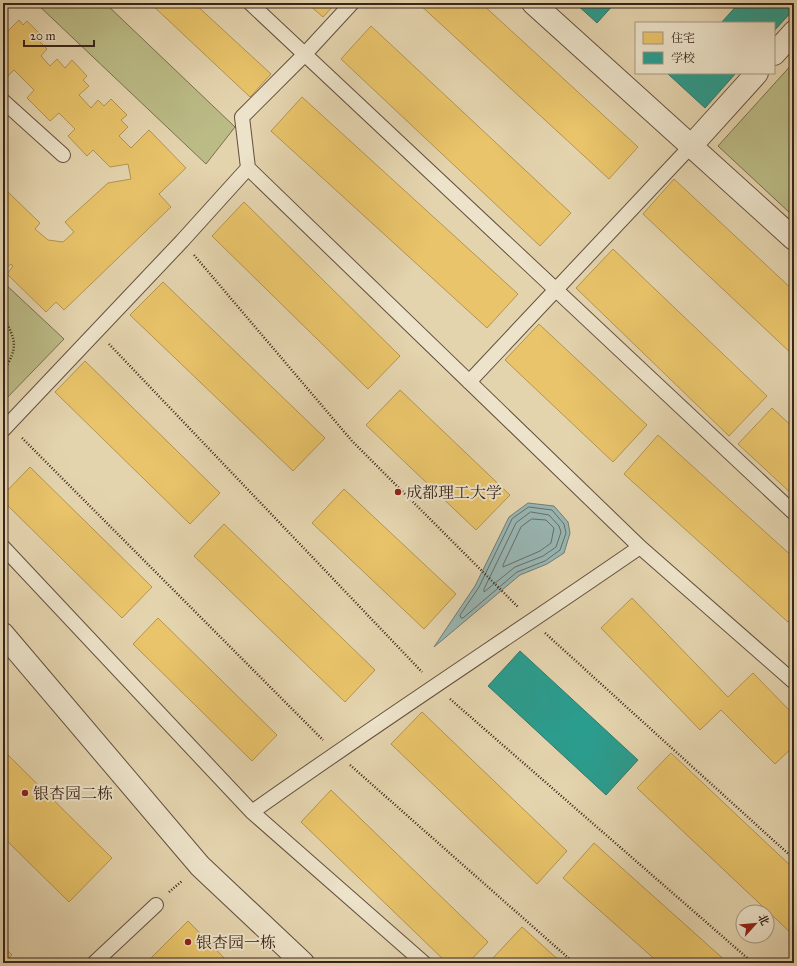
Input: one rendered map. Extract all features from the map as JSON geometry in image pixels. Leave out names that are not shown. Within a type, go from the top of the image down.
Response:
[{"type":"street","points":[[533,3],[794,239]]},
{"type":"street","points":[[775,53],[794,32]]},
{"type":"street","points":[[691,146],[756,74]]},
{"type":"street","points":[[3,634],[200,866],[304,963]]},
{"type":"lane","points":[[250,3],[794,514]]},
{"type":"lane","points":[[352,3],[304,55],[242,117],[248,168],[640,547],[791,673]]},
{"type":"lane","points":[[3,101],[64,155]]},
{"type":"lane","points":[[469,382],[691,146]]},
{"type":"lane","points":[[6,427],[182,241],[248,168]]},
{"type":"lane","points":[[3,547],[252,812],[424,963]]},
{"type":"lane","points":[[252,812],[336,752],[532,622],[640,547]]},
{"type":"lane","points":[[94,963],[156,905]]},
{"type":"path","points":[[182,241],[352,441],[532,622],[794,859]]},
{"type":"path","points":[[3,316],[14,338],[12,358],[3,372]]},
{"type":"path","points":[[96,331],[434,686],[753,963]]},
{"type":"path","points":[[6,427],[336,752],[574,963]]},
{"type":"path","points":[[156,905],[200,866]]},
{"type":"green space","points":[[36,3],[105,3],[235,127],[206,164]]},
{"type":"green space","points":[[794,62],[794,210],[791,214],[718,146]]},
{"type":"green space","points":[[3,282],[64,339],[3,402]]},
{"type":"water","points":[[528,503],[554,506],[568,522],[570,533],[564,553],[547,564],[520,575],[434,647],[475,586],[509,517]]},
{"type":"building: 住宅","points":[[150,3],[194,3],[271,74],[250,97]]},
{"type":"building: 住宅","points":[[307,3],[336,3],[323,17]]},
{"type":"building: 住宅","points":[[418,3],[481,3],[638,147],[609,179]]},
{"type":"building: 住宅","points":[[19,20],[23,25],[27,21],[42,36],[38,40],[47,49],[41,56],[50,66],[57,59],[65,68],[72,60],[87,76],[83,80],[89,86],[79,95],[91,108],[98,100],[104,106],[111,99],[127,115],[121,120],[128,127],[119,136],[131,148],[149,130],[186,168],[159,194],[171,207],[64,310],[56,302],[46,312],[7,274],[13,266],[11,264],[3,271],[3,198],[8,192],[40,223],[35,229],[48,240],[63,242],[74,232],[65,222],[108,183],[131,179],[128,164],[110,167],[93,150],[87,156],[68,136],[75,129],[59,113],[50,121],[27,98],[34,90],[14,70],[7,77],[3,73],[3,32],[5,34]]},
{"type":"building: 住宅","points":[[371,26],[571,213],[540,246],[341,59]]},
{"type":"building: 住宅","points":[[302,97],[518,294],[487,328],[271,131]]},
{"type":"building: 住宅","points":[[674,179],[794,291],[794,356],[643,214]]},
{"type":"building: 住宅","points":[[244,202],[400,356],[368,389],[212,236]]},
{"type":"building: 住宅","points":[[613,249],[767,396],[729,436],[576,288]]},
{"type":"building: 住宅","points":[[163,282],[325,438],[293,471],[130,315]]},
{"type":"building: 住宅","points":[[539,324],[647,425],[613,462],[505,360]]},
{"type":"building: 住宅","points":[[85,361],[220,493],[190,524],[55,392]]},
{"type":"building: 住宅","points":[[400,390],[510,495],[476,530],[366,425]]},
{"type":"building: 住宅","points":[[772,408],[794,428],[794,496],[738,444]]},
{"type":"building: 住宅","points":[[658,435],[794,558],[794,616],[788,622],[624,474]]},
{"type":"building: 住宅","points":[[30,467],[152,587],[122,618],[3,501],[3,495]]},
{"type":"building: 住宅","points":[[344,489],[456,594],[424,629],[312,523]]},
{"type":"building: 住宅","points":[[224,524],[375,670],[345,702],[194,556]]},
{"type":"building: 住宅","points":[[632,598],[728,697],[753,673],[794,715],[794,746],[775,764],[721,710],[700,730],[601,628]]},
{"type":"building: 住宅","points":[[158,618],[277,735],[252,761],[133,644]]},
{"type":"building: 住宅","points":[[422,712],[567,851],[537,884],[391,744]]},
{"type":"building: 住宅","name":"银杏园二栋","points":[[3,750],[112,858],[69,902],[3,837]]},
{"type":"building: 住宅","points":[[671,753],[794,869],[794,936],[775,918],[775,904],[760,904],[637,788]]},
{"type":"building: 住宅","points":[[331,790],[488,942],[468,963],[447,963],[301,822]]},
{"type":"building: 住宅","points":[[594,843],[728,963],[659,963],[563,878]]},
{"type":"building: 住宅","name":"银杏园一栋","points":[[188,921],[229,963],[146,963]]},
{"type":"building: 住宅","points":[[522,927],[562,963],[497,963],[492,959]]},
{"type":"building: 住宅","points":[[3,946],[12,955],[4,963],[3,963]]},
{"type":"building: 学校","points":[[575,3],[615,3],[597,23]]},
{"type":"building: 学校","points":[[739,3],[794,3],[794,9],[775,30],[775,22],[722,22]]},
{"type":"building: 学校","points":[[668,74],[735,74],[705,108]]},
{"type":"building: 学校","points":[[520,651],[638,760],[606,795],[488,686]]},
{"type":"place","name":"成都理工大学","points":[[398,492]]},
{"type":"place","name":"银杏园二栋","points":[[25,793]]},
{"type":"place","name":"银杏园一栋","points":[[188,942]]}]
